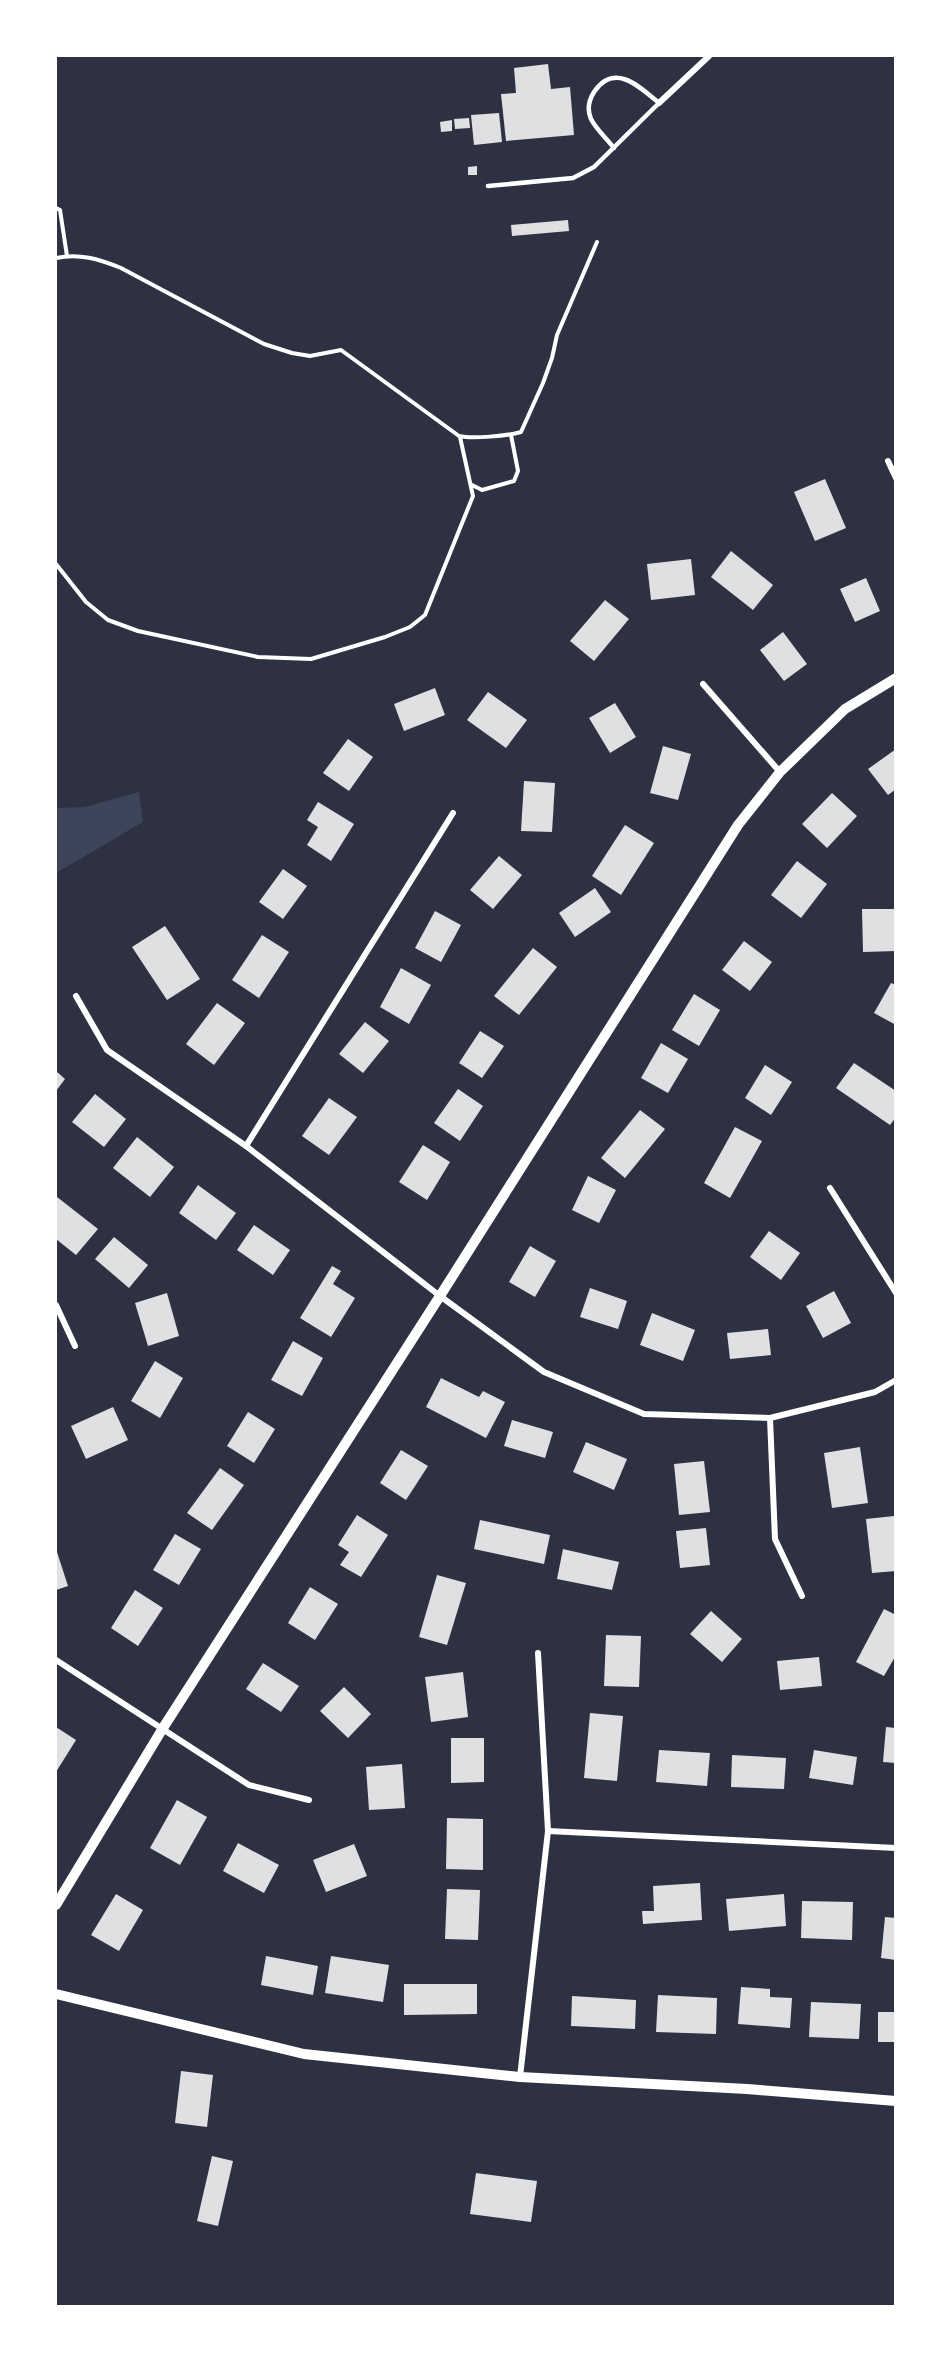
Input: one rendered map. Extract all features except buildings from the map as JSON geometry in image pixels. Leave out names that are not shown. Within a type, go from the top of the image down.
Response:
[{"type":"street","points":[[658,103],[709,56]]},
{"type":"street","points":[[888,461],[896,478]]},
{"type":"street","points":[[56,1905],[163,1728],[732,835],[780,772],[846,709],[896,678]]},
{"type":"street","points":[[703,684],[780,772]]},
{"type":"street","points":[[246,1146],[453,813]]},
{"type":"street","points":[[76,996],[107,1050],[246,1146],[440,1296],[544,1372],[644,1414],[770,1418],[875,1392],[896,1380]]},
{"type":"street","points":[[830,1188],[896,1293]]},
{"type":"street","points":[[56,1305],[75,1346]]},
{"type":"street","points":[[770,1418],[775,1539],[802,1596]]},
{"type":"street","points":[[520,2077],[548,1831],[538,1653]]},
{"type":"street","points":[[56,1660],[249,1785],[309,1800]]},
{"type":"street","points":[[548,1831],[896,1848]]},
{"type":"street","points":[[56,1994],[304,2054],[520,2077],[747,2089],[896,2101]]},
{"type":"lane","points":[[488,186],[573,178],[594,167],[614,148],[658,103],[630,81],[617,77],[605,80],[591,97],[588,107],[591,119],[614,148]]},
{"type":"path","points":[[56,208],[60,210],[63,220],[67,256]]},
{"type":"path","points":[[56,258],[87,257],[121,268],[264,344],[310,356],[341,350],[459,436],[468,438],[521,432],[552,358],[557,335],[597,242]]},
{"type":"path","points":[[471,484],[482,490],[514,481],[518,471],[510,435]]},
{"type":"path","points":[[56,564],[86,602],[108,620],[138,631],[258,657],[311,659],[386,638],[410,627],[424,615],[473,496],[459,436]]},
{"type":"shaded area","points":[[139,792],[143,822],[56,873],[56,808],[85,807]]}]
